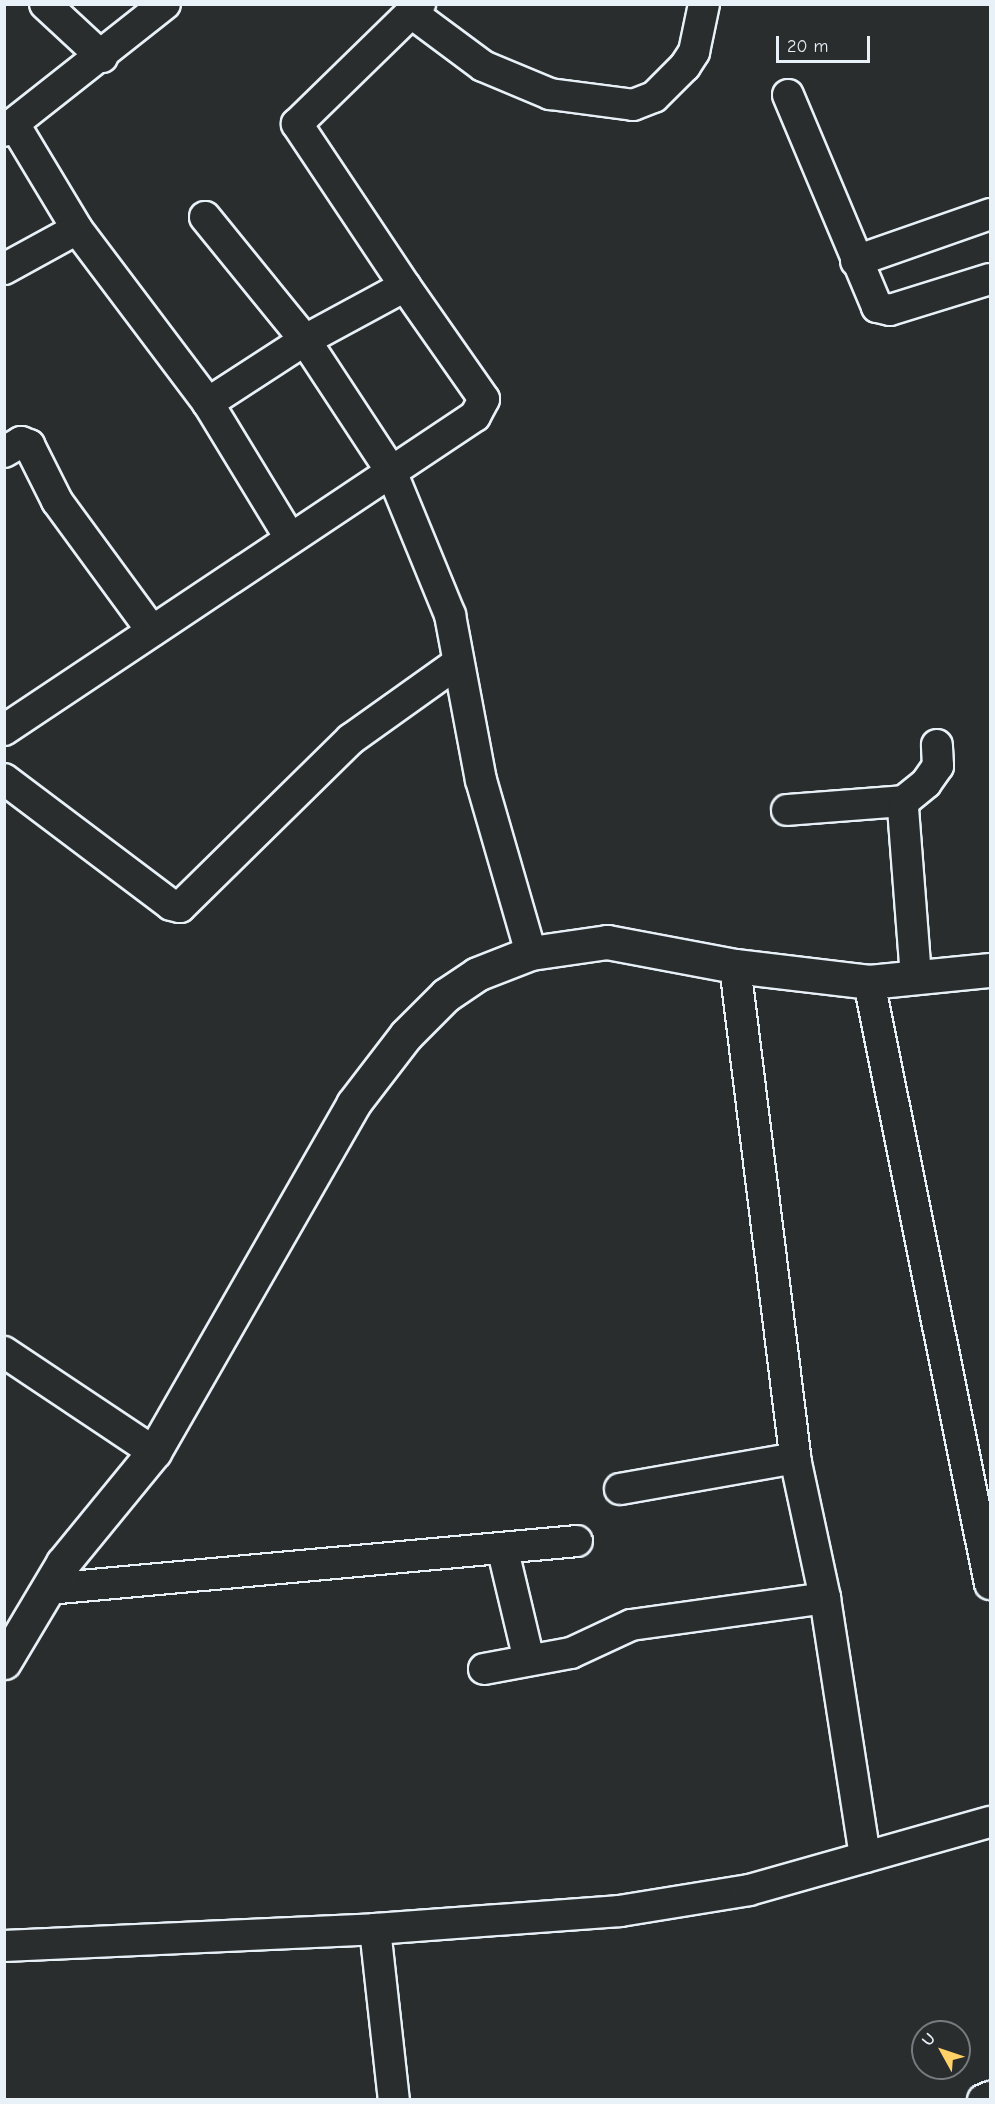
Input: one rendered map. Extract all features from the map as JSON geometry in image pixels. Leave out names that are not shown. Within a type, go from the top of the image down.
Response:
[{"type":"street","points":[[45,4],[102,57]]},
{"type":"street","points":[[165,4],[102,57],[9,127],[77,229],[208,403],[290,538]]},
{"type":"street","points":[[7,724],[152,631],[475,416],[484,399],[297,124],[417,10],[483,66],[550,94],[633,105],[654,97],[685,66],[694,52],[704,4]]},
{"type":"street","points":[[788,95],[872,301],[883,310],[990,279]]},
{"type":"street","points":[[856,261],[990,214]]},
{"type":"street","points":[[205,218],[305,340],[391,471],[420,542],[438,577],[450,615],[456,664],[481,780],[531,953]]},
{"type":"street","points":[[4,269],[77,229]]},
{"type":"street","points":[[208,403],[305,340],[405,286]]},
{"type":"street","points":[[5,452],[21,442],[29,445],[57,501],[152,631]]},
{"type":"street","points":[[4,779],[171,904],[180,908],[333,755],[456,664]]},
{"type":"street","points":[[787,810],[904,801],[933,776],[938,766],[937,745]]},
{"type":"street","points":[[904,801],[916,977]]},
{"type":"street","points":[[4,1662],[63,1563],[154,1452],[352,1104],[406,1035],[446,995],[477,974],[531,953],[607,942],[735,966],[869,982],[990,970]]},
{"type":"street","points":[[735,966],[795,1458],[825,1598],[865,1857]]},
{"type":"street","points":[[869,982],[982,1501],[990,1584]]},
{"type":"street","points":[[4,1352],[154,1452]]},
{"type":"street","points":[[620,1489],[795,1458]]},
{"type":"street","points":[[48,1589],[503,1551],[577,1541]]},
{"type":"street","points":[[503,1551],[529,1660]]},
{"type":"street","points":[[484,1669],[571,1653],[631,1625],[825,1598]]},
{"type":"street","points":[[4,1946],[375,1929],[620,1911],[749,1890],[990,1822]]},
{"type":"street","points":[[375,1929],[394,2100]]},
{"type":"street","points":[[983,2100],[990,2097]]}]
